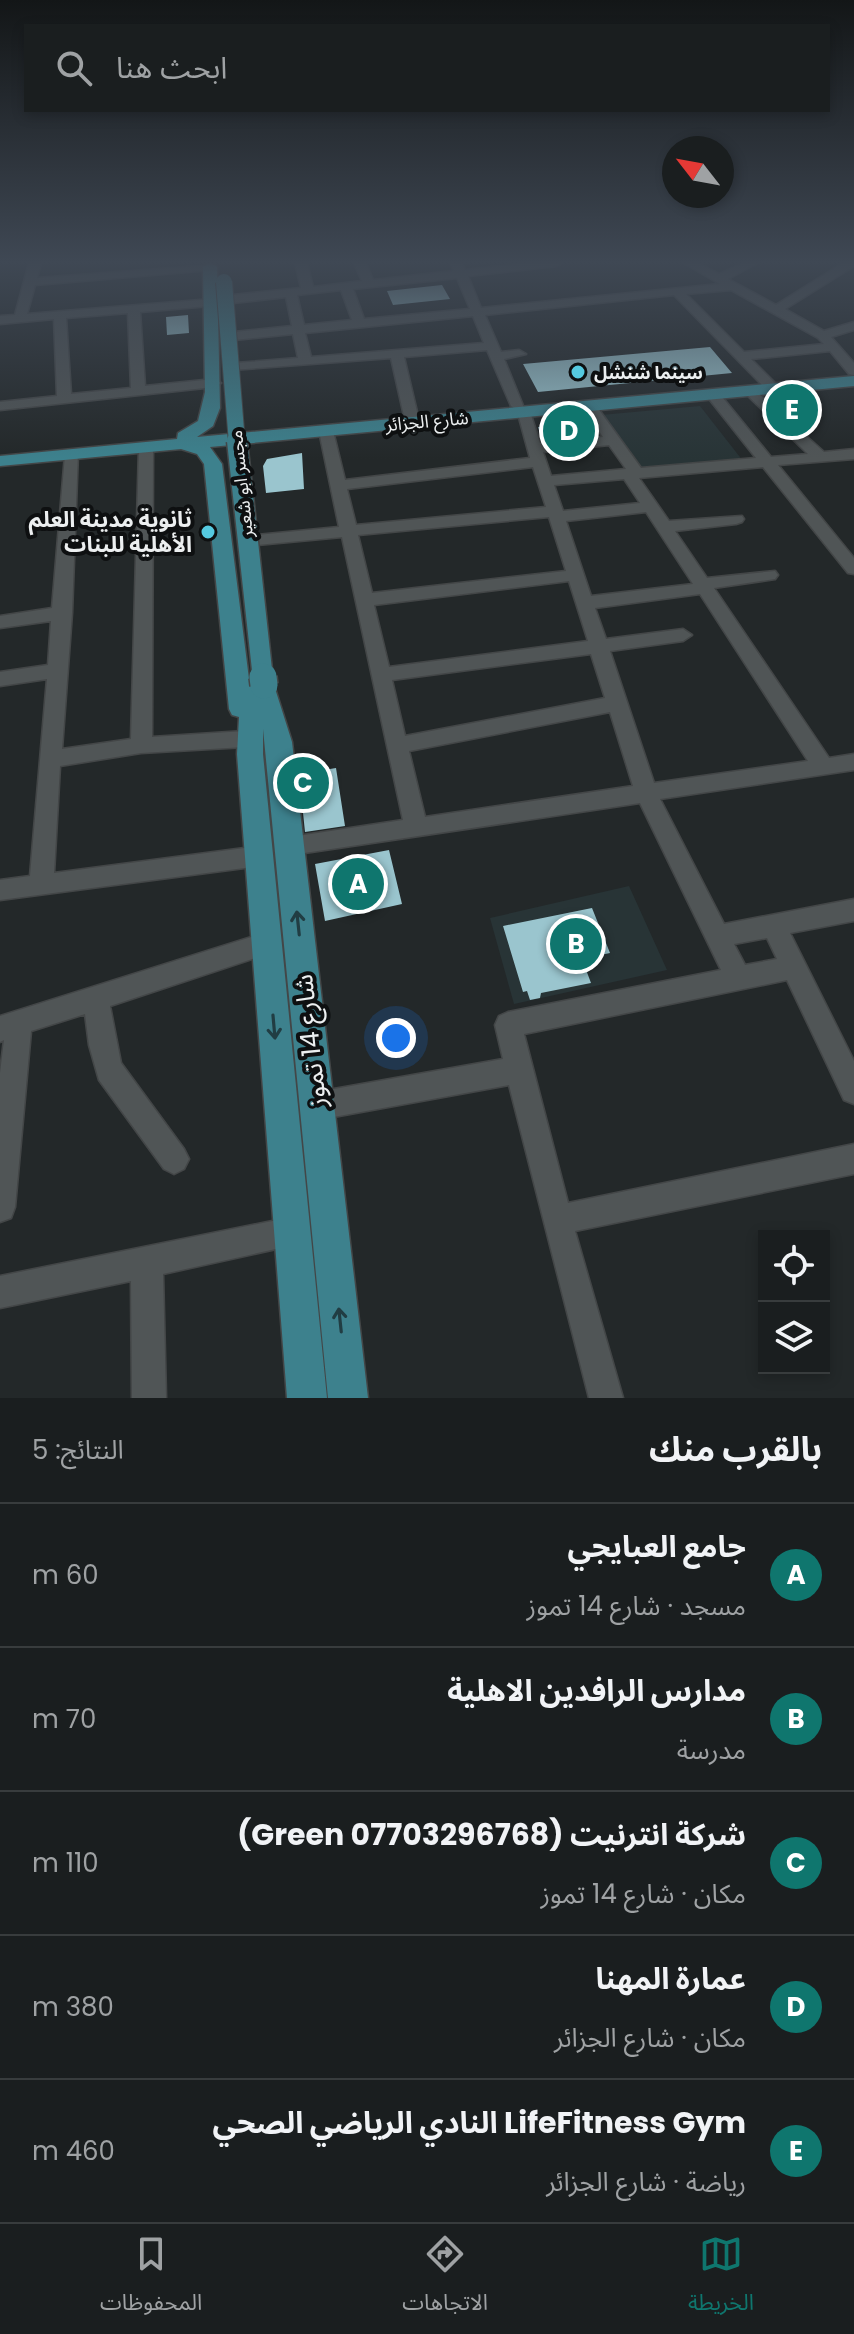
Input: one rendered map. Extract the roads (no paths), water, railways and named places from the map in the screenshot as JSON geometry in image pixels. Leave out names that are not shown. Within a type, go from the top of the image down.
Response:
[{"type":"main road","points":[[211,328],[214,383],[211,415],[184,441],[203,450],[213,464],[258,745]]},
{"type":"main road","name":"مجسر ابو شعير","points":[[222,328],[225,437],[258,686]]},
{"type":"main road","points":[[232,328],[241,412],[250,424],[265,432],[251,446],[245,458],[257,540],[258,745]]},
{"type":"main road","name":"شارع الجزائر","points":[[265,432],[326,431],[854,373]]},
{"type":"main road","name":"شارع الجزائر","points":[[0,453],[184,441],[411,416],[589,406],[854,381]]},
{"type":"main road","points":[[211,415],[223,422],[235,419],[241,412]]},
{"type":"main road","name":"شارع الجزائر","points":[[0,463],[146,448],[184,441]]},
{"type":"main road","points":[[213,464],[226,453],[236,453],[245,458]]},
{"type":"main road","name":"شارع 14 تموز","points":[[258,686],[258,745],[317,1106],[348,1398]]},
{"type":"main road","name":"شارع 14 تموز","points":[[275,851],[267,943],[307,1398]]},
{"type":"street","points":[[61,328],[64,399]]},
{"type":"street","points":[[135,328],[138,391]]},
{"type":"street","points":[[234,336],[284,328]]},
{"type":"street","points":[[299,328],[305,362]]},
{"type":"street","points":[[484,328],[521,409],[646,793],[738,978]]},
{"type":"street","points":[[713,328],[768,383]]},
{"type":"street","points":[[812,328],[823,335],[854,373]]},
{"type":"street","points":[[823,335],[846,328]]},
{"type":"street","points":[[740,356],[833,347]]},
{"type":"street","points":[[236,367],[397,354],[494,351],[519,354]]},
{"type":"street","points":[[397,354],[411,416]]},
{"type":"street","points":[[0,406],[214,383]]},
{"type":"street","points":[[751,391],[820,457]]},
{"type":"street","points":[[713,395],[854,569]]},
{"type":"street","points":[[589,406],[613,440],[650,507],[823,766]]},
{"type":"street","points":[[326,431],[416,828]]},
{"type":"street","points":[[338,485],[537,455],[613,440]]},
{"type":"street","points":[[141,745],[146,448]]},
{"type":"street","points":[[546,481],[854,454]]},
{"type":"street","points":[[41,884],[73,455]]},
{"type":"street","points":[[257,540],[650,507]]},
{"type":"street","points":[[664,527],[736,519]]},
{"type":"street","points":[[364,600],[576,575]]},
{"type":"street","points":[[585,603],[769,575]]},
{"type":"street","points":[[0,622],[63,613]]},
{"type":"street","points":[[381,675],[683,635]]},
{"type":"street","points":[[0,679],[59,670]]},
{"type":"street","points":[[397,745],[617,703]]},
{"type":"street","points":[[51,759],[141,745],[258,745]]},
{"type":"street","points":[[0,890],[854,762]]},
{"type":"street","points":[[718,936],[854,910]]},
{"type":"street","points":[[773,925],[854,1089]]},
{"type":"street","points":[[0,1207],[10,1026],[267,943]]},
{"type":"street","points":[[606,1398],[508,1025],[793,967]]},
{"type":"street","points":[[96,997],[102,1045],[109,1070],[174,1159]]},
{"type":"street","points":[[317,1106],[519,1070]]},
{"type":"street","points":[[557,1220],[854,1159]]},
{"type":"street","points":[[0,1292],[292,1232]]},
{"type":"street","points":[[147,1260],[149,1398]]},
{"type":"place","name":"سينما شنشل","points":[[578,372]]},
{"type":"place","name":"LifeFitness Gym النادي الرياضي الصحي","points":[[792,410]]},
{"type":"place","name":"عمارة المهنا","points":[[569,431]]},
{"type":"place","name":"ثانوية مدينة العلم الأهلية للبنات","points":[[208,532]]},
{"type":"place","name":"شركة انترنيت (Green 07703296768)","points":[[303,783]]},
{"type":"place","name":"جامع العبايجي","points":[[358,884]]},
{"type":"place","name":"مدارس الرافدين اﻻهلية","points":[[576,944]]}]
